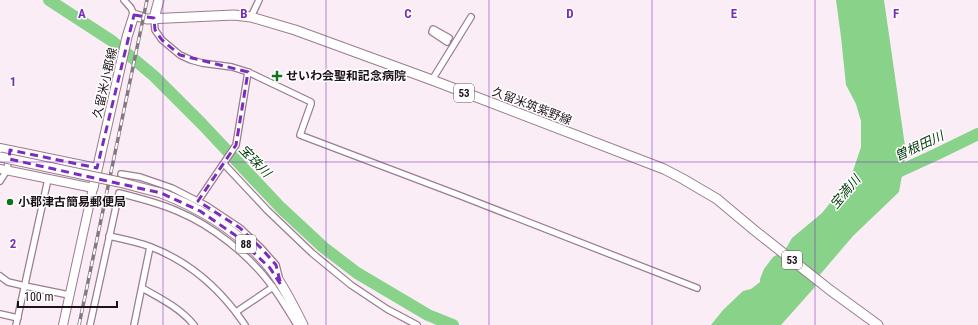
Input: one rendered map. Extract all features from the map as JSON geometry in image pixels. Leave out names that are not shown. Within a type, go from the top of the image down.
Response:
[{"type":"main road","points":[[134,15],[144,18],[154,18],[159,0]]},
{"type":"main road","name":"久留米小郡線","points":[[94,188],[97,168],[127,37],[134,15]]},
{"type":"main road","name":"久留米筑紫野線","points":[[154,18],[234,15],[251,17],[295,30],[432,80],[664,169],[717,199],[830,290],[878,325]]},
{"type":"main road","points":[[0,148],[97,168]]},
{"type":"main road","name":"88","points":[[0,157],[161,192],[200,211],[216,220],[256,252],[270,268],[277,286],[303,325]]},
{"type":"main road","points":[[4,169],[94,188],[63,325]]},
{"type":"street","points":[[124,0],[131,8],[134,15]]},
{"type":"street","points":[[251,17],[259,0]]},
{"type":"street","points":[[432,80],[471,17]]},
{"type":"street","points":[[154,18],[155,30],[162,40],[180,56],[202,63],[218,64],[248,72],[311,102],[312,104],[300,134],[697,288]]},
{"type":"street","points":[[448,40],[454,45]]},
{"type":"street","points":[[198,201],[235,149],[248,72]]},
{"type":"street","points":[[0,181],[10,150]]},
{"type":"street","points":[[225,163],[267,210],[312,253],[351,285],[386,309],[417,325]]},
{"type":"street","points":[[121,174],[140,177],[172,188],[207,206],[240,228],[276,265],[277,286]]},
{"type":"street","points":[[16,325],[48,179]]},
{"type":"street","points":[[90,325],[119,193],[153,202],[178,211],[204,225],[221,236],[277,286]]},
{"type":"street","points":[[109,236],[150,247],[184,264],[205,279],[223,297],[245,325]]},
{"type":"street","points":[[134,325],[150,247]]},
{"type":"street","points":[[0,276],[8,282],[69,295]]},
{"type":"street","points":[[236,312],[277,286]]},
{"type":"street","points":[[142,288],[161,298],[177,309],[194,325]]},
{"type":"street","points":[[291,309],[296,325]]},
{"type":"street","points":[[0,314],[18,318]]},
{"type":"highlighted area","points":[[134,15],[154,18],[155,30],[162,40],[180,55],[248,72],[236,145],[198,201],[240,228],[261,248],[276,265],[281,285],[270,268],[235,235],[200,211],[161,193],[9,159],[10,150],[97,168]]},
{"type":"water","name":"宝満川","points":[[836,0],[884,0],[906,153],[899,192],[853,236],[818,277],[814,288],[781,325],[711,325],[723,310],[743,291],[751,289],[760,282],[764,269],[773,257],[785,250],[792,238],[822,213],[851,177],[861,147],[861,121],[856,104],[846,85]]},
{"type":"waterway","name":"宝珠川","points":[[49,0],[112,41],[154,76],[202,124],[281,208],[323,247],[357,273],[428,315],[453,325]]},
{"type":"waterway","name":"曽根田川","points":[[889,176],[978,134]]},
{"type":"railway","points":[[79,325],[147,0]]},
{"type":"place","name":"せいわ会聖和記念病院","points":[[277,76]]},
{"type":"place","name":"小郡津古簡易郵便局","points":[[10,202]]}]
